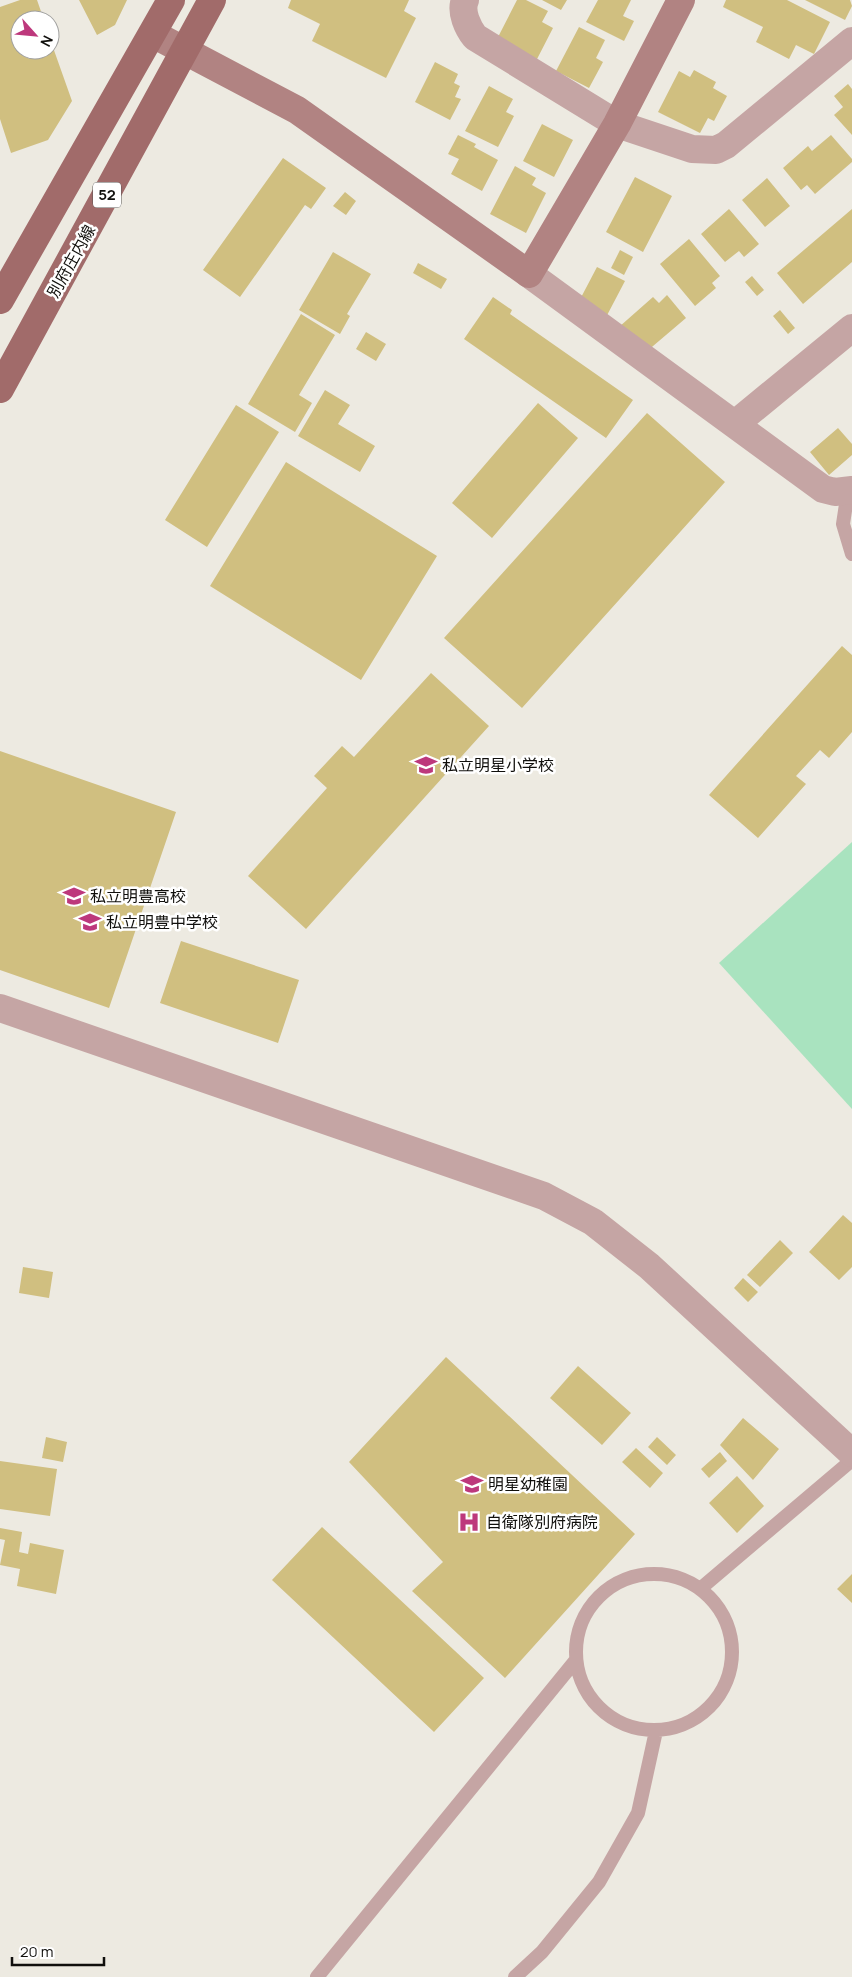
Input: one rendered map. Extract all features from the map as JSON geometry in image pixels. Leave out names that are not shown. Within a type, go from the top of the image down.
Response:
[{"type":"main road","name":"52","points":[[0,300],[171,0]]},
{"type":"main road","name":"別府庄内線","points":[[0,389],[186,51],[212,0]]},
{"type":"street","points":[[465,0],[463,11],[470,31],[475,37],[617,124],[692,149],[716,150],[726,145],[852,41]]},
{"type":"street","points":[[529,274],[617,124],[681,0]]},
{"type":"street","points":[[153,34],[297,110],[529,274],[823,489],[835,492],[850,491]]},
{"type":"street","points":[[735,424],[852,328]]},
{"type":"street","points":[[0,1008],[502,1181],[552,1200],[593,1222],[649,1266],[852,1453]]},
{"type":"lane","points":[[850,491],[843,524],[852,554]]},
{"type":"lane","points":[[700,1589],[852,1460]]},
{"type":"lane","points":[[658,1573],[684,1579],[707,1593],[723,1614],[732,1639],[732,1666],[722,1691],[705,1712],[682,1725],[656,1731],[633,1728],[612,1718],[594,1703],[582,1683],[576,1660],[578,1633],[589,1609],[608,1589],[632,1576],[658,1573]]},
{"type":"lane","points":[[317,1977],[576,1660]]},
{"type":"lane","points":[[515,1977],[542,1952],[599,1882],[638,1813],[656,1731]]},
{"type":"green space","points":[[852,842],[852,1109],[719,963]]},
{"type":"building","points":[[20,0],[37,0],[40,10],[10,10],[10,60],[57,60],[72,101],[48,140],[11,153],[0,119],[0,7]]},
{"type":"building","points":[[79,0],[127,0],[115,25],[97,35]]},
{"type":"building","points":[[291,0],[409,0],[404,11],[416,18],[386,78],[312,41],[320,24],[288,8]]},
{"type":"building","points":[[517,0],[526,0],[548,11],[542,22],[553,28],[536,61],[496,41]]},
{"type":"building","points":[[542,0],[567,0],[561,10]]},
{"type":"building","points":[[598,0],[631,0],[623,16],[634,21],[624,41],[586,22]]},
{"type":"building","points":[[726,0],[787,0],[830,22],[814,54],[796,45],[789,59],[756,42],[763,27],[723,7]]},
{"type":"building","points":[[805,0],[850,0],[852,6],[845,20]]},
{"type":"building","points":[[579,27],[605,40],[596,58],[603,62],[589,88],[556,71]]},
{"type":"building","points":[[435,62],[458,74],[454,83],[460,86],[455,97],[461,99],[450,120],[415,102]]},
{"type":"building","points":[[694,70],[716,82],[713,88],[727,96],[714,121],[708,118],[700,133],[658,112],[679,71],[690,77]]},
{"type":"building","points":[[848,84],[852,89],[852,135],[834,115],[843,107],[834,96]]},
{"type":"building","points":[[489,86],[513,99],[506,112],[514,116],[498,147],[465,131]]},
{"type":"building","points":[[542,124],[573,140],[554,177],[523,161]]},
{"type":"building","points":[[458,135],[476,144],[474,147],[498,160],[482,191],[451,174],[459,159],[448,154]]},
{"type":"building","points":[[831,135],[852,159],[852,162],[815,194],[807,185],[801,190],[783,168],[808,146],[812,151]]},
{"type":"building","points":[[283,158],[326,188],[311,209],[305,205],[240,297],[203,270]]},
{"type":"building","points":[[515,166],[536,178],[532,185],[546,193],[526,233],[490,214]]},
{"type":"building","points":[[635,177],[672,196],[643,252],[606,232]]},
{"type":"building","points":[[767,178],[790,206],[765,227],[742,200]]},
{"type":"building","points":[[345,192],[356,201],[346,215],[333,206]]},
{"type":"building","points":[[729,209],[759,244],[744,257],[739,251],[725,262],[701,234]]},
{"type":"building","points":[[852,209],[852,262],[803,304],[777,273]]},
{"type":"building","points":[[689,239],[720,276],[712,283],[716,288],[695,306],[660,264]]},
{"type":"building","points":[[620,250],[633,257],[624,275],[611,268]]},
{"type":"building","points":[[333,252],[371,274],[347,314],[350,316],[340,334],[299,310]]},
{"type":"building","points":[[418,263],[447,279],[441,289],[413,273]]},
{"type":"building","points":[[597,267],[625,281],[604,321],[576,307]]},
{"type":"building","points":[[752,276],[764,290],[757,296],[745,282]]},
{"type":"building","points":[[667,295],[686,318],[646,352],[619,327],[653,297],[659,303]]},
{"type":"building","points":[[493,297],[512,310],[510,314],[633,400],[606,438],[464,339]]},
{"type":"building","points":[[780,310],[795,328],[788,334],[773,316]]},
{"type":"building","points":[[301,314],[335,335],[299,395],[312,403],[295,432],[248,404]]},
{"type":"building","points":[[366,332],[386,344],[376,361],[356,349]]},
{"type":"building","points":[[325,390],[350,405],[338,424],[375,446],[360,472],[298,436]]},
{"type":"building","points":[[538,403],[578,438],[492,538],[452,503]]},
{"type":"building","points":[[236,405],[279,432],[207,547],[165,520]]},
{"type":"building","points":[[647,413],[725,482],[522,708],[444,638]]},
{"type":"building","points":[[838,428],[852,444],[852,455],[829,475],[810,452]]},
{"type":"building","points":[[286,462],[437,556],[361,680],[210,586]]},
{"type":"building","points":[[842,646],[852,655],[852,732],[829,758],[820,750],[796,776],[806,784],[758,838],[709,795]]},
{"type":"building","points":[[431,673],[489,726],[306,929],[248,876],[327,788],[314,776],[342,746],[354,757]]},
{"type":"building","name":"私立明豊高校","points":[[0,751],[176,812],[109,1008],[0,970]]},
{"type":"building","points":[[181,941],[299,980],[278,1043],[160,1003]]},
{"type":"building","points":[[843,1215],[852,1223],[852,1267],[839,1280],[809,1252]]},
{"type":"building","points":[[780,1240],[793,1253],[760,1287],[747,1275]]},
{"type":"building","points":[[23,1267],[53,1272],[49,1298],[19,1293]]},
{"type":"building","points":[[743,1278],[758,1292],[748,1302],[734,1288]]},
{"type":"building","points":[[446,1357],[635,1534],[505,1678],[412,1591],[443,1562],[349,1462]]},
{"type":"building","points":[[578,1366],[631,1413],[602,1445],[550,1398]]},
{"type":"building","points":[[743,1418],[779,1449],[753,1480],[720,1445]]},
{"type":"building","points":[[46,1437],[67,1442],[63,1462],[42,1458]]},
{"type":"building","points":[[657,1437],[676,1455],[667,1465],[648,1447]]},
{"type":"building","points":[[636,1448],[663,1473],[650,1488],[622,1462]]},
{"type":"building","points":[[720,1452],[727,1461],[709,1478],[701,1469]]},
{"type":"building","points":[[0,1461],[57,1469],[50,1516],[0,1509]]},
{"type":"building","points":[[737,1476],[764,1506],[737,1533],[709,1503]]},
{"type":"building","points":[[322,1527],[484,1678],[434,1732],[272,1580]]},
{"type":"building","points":[[0,1528],[22,1532],[19,1552],[28,1554],[30,1543],[64,1550],[56,1594],[17,1586],[20,1569],[0,1565],[5,1540],[0,1539]]},
{"type":"building","points":[[852,1574],[852,1603],[837,1589]]},
{"type":"place","name":"私立明星小学校","points":[[426,765]]},
{"type":"place","name":"私立明豊高校","points":[[74,896]]},
{"type":"place","name":"私立明豊中学校","points":[[90,922]]},
{"type":"place","name":"明星幼稚園","points":[[472,1484]]},
{"type":"place","name":"自衛隊別府病院","points":[[469,1522]]}]
